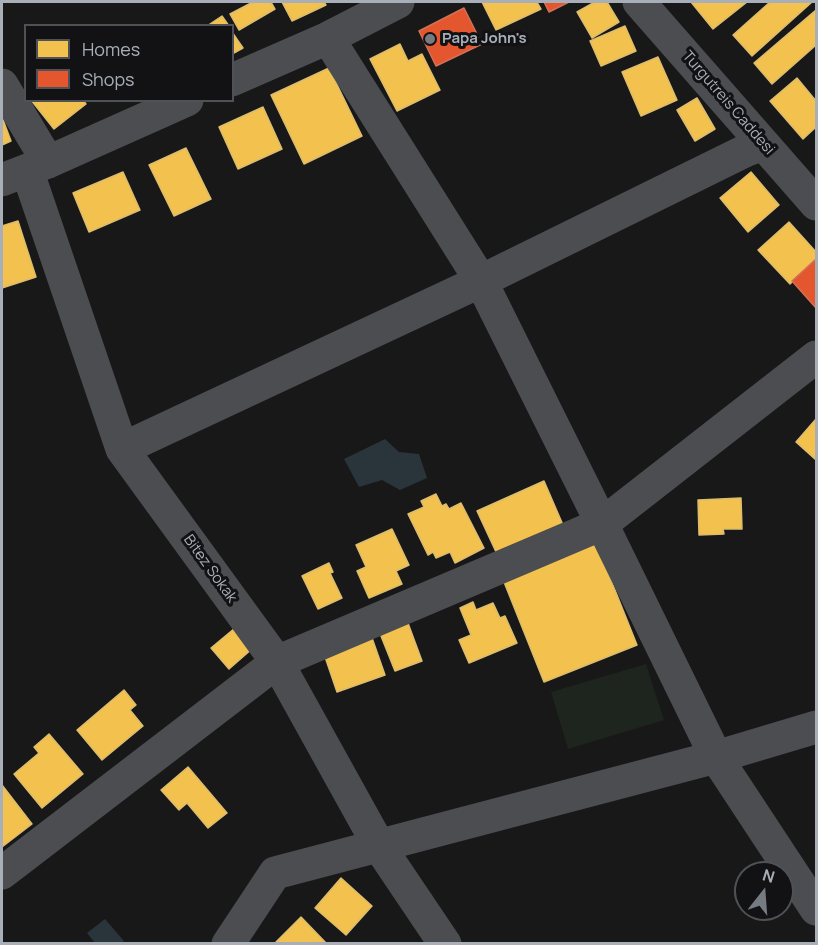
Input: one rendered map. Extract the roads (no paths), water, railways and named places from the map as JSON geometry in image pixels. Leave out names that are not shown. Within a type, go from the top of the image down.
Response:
[{"type":"street","points":[[234,79],[328,38],[398,2]]},
{"type":"street","name":"Turgutreis Caddesi","points":[[639,2],[816,204]]},
{"type":"street","points":[[328,38],[481,281],[716,757],[816,909]]},
{"type":"street","name":"Bitez Sokak","points":[[2,85],[25,171],[122,448],[278,662],[379,846],[445,944]]},
{"type":"street","points":[[25,171],[182,102]]},
{"type":"street","points":[[122,448],[481,281],[763,144]]},
{"type":"street","points":[[2,873],[278,662],[602,524],[816,357]]},
{"type":"street","points":[[228,944],[275,873],[716,757],[816,727]]},
{"type":"place","name":"Papa John's","points":[[430,39]]}]
